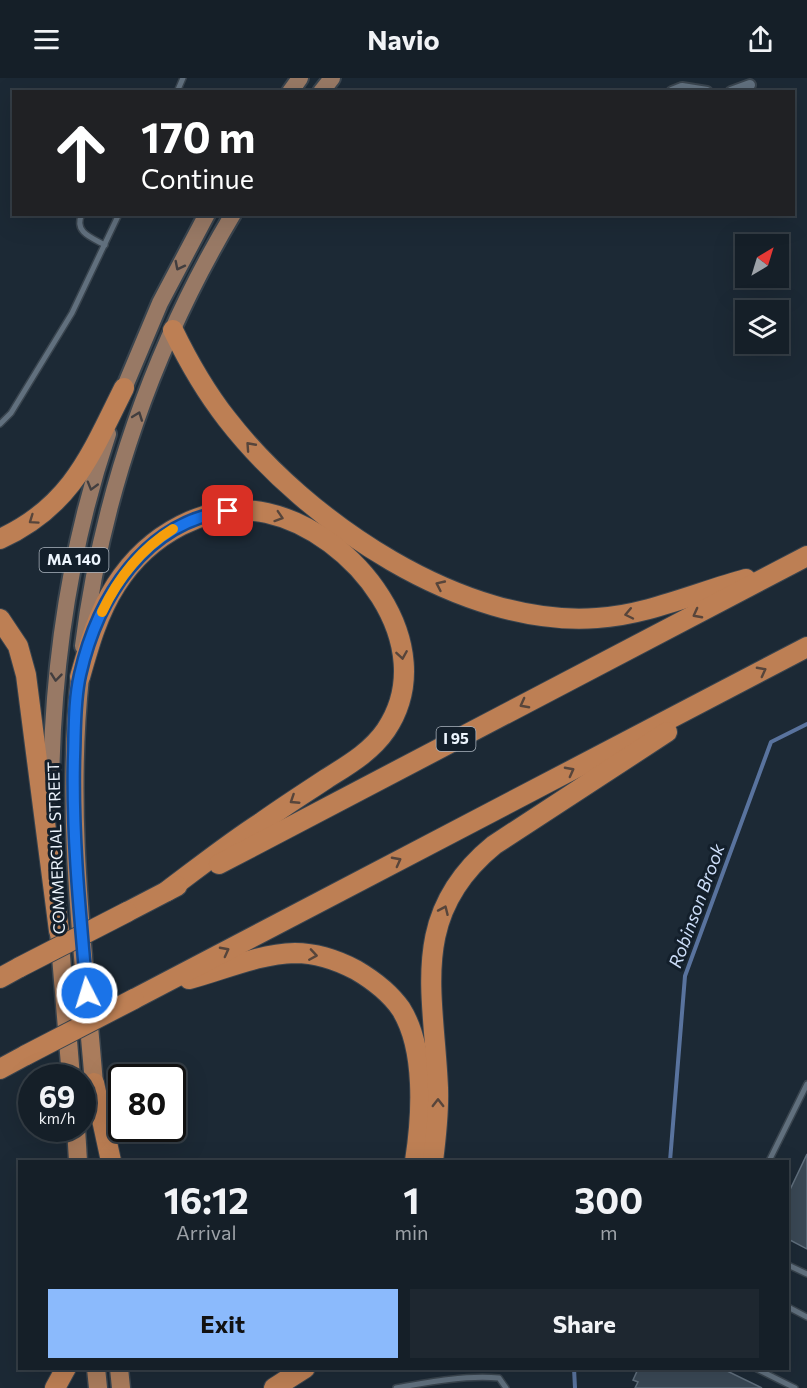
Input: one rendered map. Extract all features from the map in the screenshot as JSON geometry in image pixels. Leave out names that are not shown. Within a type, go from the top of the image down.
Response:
[{"type":"highway","points":[[173,330],[189,362],[215,403],[242,437],[282,479],[329,519],[368,546],[402,566],[459,593],[531,615],[557,619],[596,619],[647,610],[701,591],[786,567]]},
{"type":"highway","points":[[0,539],[38,517],[75,482],[124,388]]},
{"type":"highway","points":[[80,677],[102,612],[117,584],[135,561],[172,530],[191,520],[220,512],[243,510],[269,513],[294,522],[319,535],[342,552],[364,573],[380,596],[393,621],[403,656],[403,687],[393,717],[377,742],[360,757],[243,834],[166,891]]},
{"type":"highway","name":"I 95","points":[[0,978],[807,556]]},
{"type":"highway","points":[[0,620],[18,646],[26,675],[59,931]]},
{"type":"highway","points":[[0,1069],[807,647]]},
{"type":"highway","name":"COMMERCIAL STREET","points":[[80,677],[74,745],[75,835],[93,1064]]},
{"type":"highway","points":[[433,1160],[438,1099],[431,959],[438,927],[457,886],[474,863],[494,845],[641,750],[725,690]]},
{"type":"highway","name":"COMMERCIAL STREET","points":[[59,931],[70,1064]]},
{"type":"highway","points":[[154,988],[261,958],[291,954],[326,958],[366,976],[386,992],[399,1007],[412,1036],[420,1094],[415,1160]]},
{"type":"highway","points":[[96,1092],[111,1160]]},
{"type":"highway","name":"COMMERCIAL STREET","points":[[96,1105],[101,1160]]},
{"type":"highway","points":[[77,1142],[78,1160]]},
{"type":"highway","points":[[55,1388],[65,1370]]},
{"type":"highway","points":[[96,1370],[98,1388]]},
{"type":"highway","points":[[119,1370],[120,1388]]},
{"type":"highway","points":[[274,1388],[302,1370]]},
{"type":"main road","points":[[323,90],[332,78]]},
{"type":"main road","name":"COMMERCIAL STREET","points":[[59,931],[53,858],[51,789],[53,721],[59,653],[69,585],[102,452],[124,388],[160,303],[206,216]]},
{"type":"main road","name":"COMMERCIAL STREET","points":[[80,677],[92,588],[109,511],[139,414],[173,330],[203,268],[232,216]]},
{"type":"street","points":[[737,90],[751,85]]},
{"type":"street","points":[[677,90],[682,88],[694,90]]},
{"type":"lane","points":[[81,216],[80,227],[85,234],[105,244]]},
{"type":"lane","points":[[0,424],[11,413],[72,313],[118,216]]},
{"type":"lane","points":[[770,1160],[807,1084]]},
{"type":"lane","points":[[789,1265],[807,1274]]},
{"type":"lane","points":[[789,1308],[807,1317]]},
{"type":"lane","points":[[759,1370],[795,1388]]},
{"type":"lane","points":[[396,1388],[489,1377],[499,1378],[506,1388]]},
{"type":"building","points":[[807,1154],[807,1249],[789,1240],[789,1192]]},
{"type":"building","points":[[638,1370],[725,1370],[762,1388],[635,1388],[638,1382],[633,1380]]},
{"type":"waterway","name":"Robinson Brook","points":[[670,1160],[685,976],[771,742],[807,724]]},
{"type":"waterway","name":"Robinson Brook","points":[[574,1370],[575,1388]]},
{"type":"slow traffic","points":[[102,612],[117,584],[135,561],[173,529]]},
{"type":"route","points":[[87,993],[77,881],[74,790],[77,700],[84,660],[106,603],[135,561],[160,538],[178,527],[213,513],[228,511]]}]
